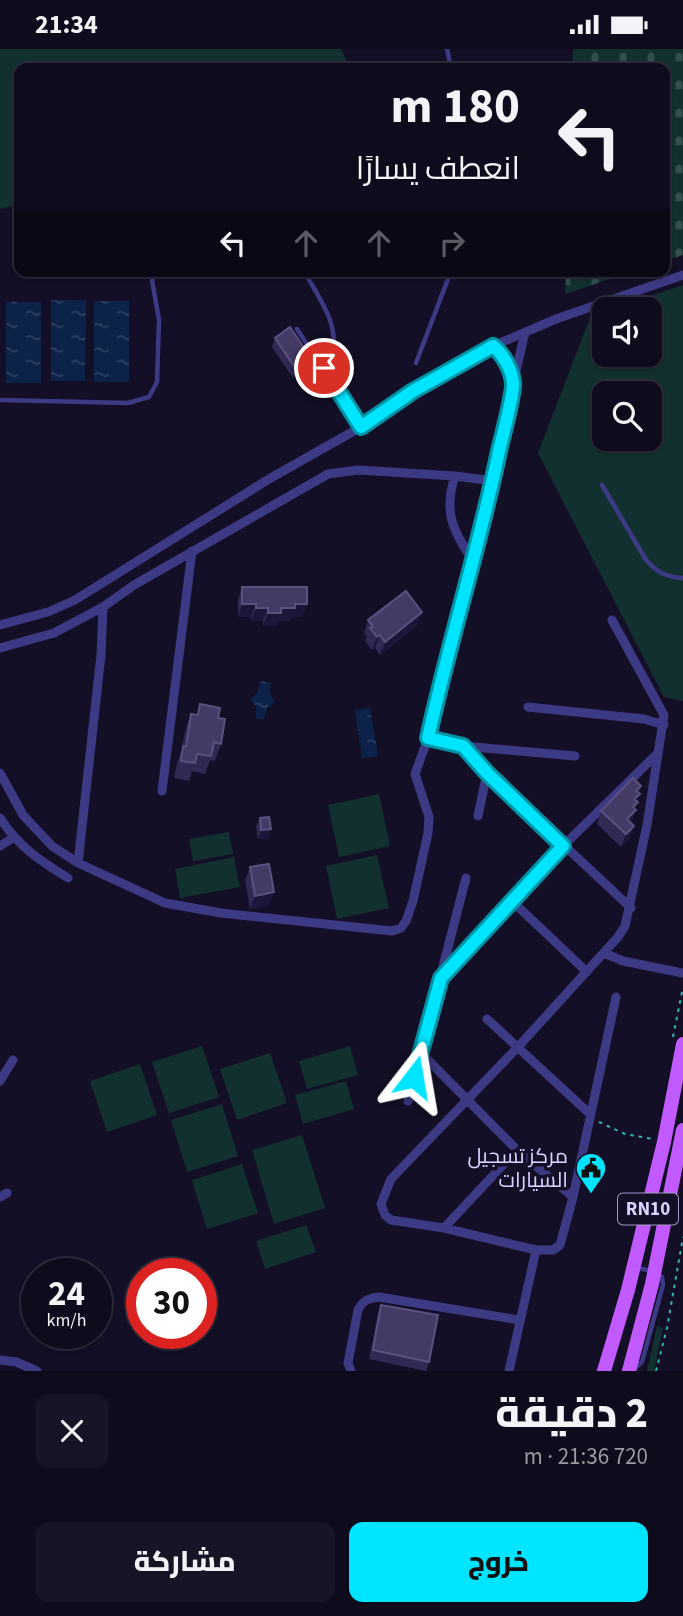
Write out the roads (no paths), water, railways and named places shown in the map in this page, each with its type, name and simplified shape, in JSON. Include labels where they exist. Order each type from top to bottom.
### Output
[{"type":"main road","name":"RN10","points":[[604,1371],[634,1266],[664,1142],[683,1044]]},
{"type":"main road","name":"RN10","points":[[630,1371],[654,1272],[683,1130]]},
{"type":"street","points":[[0,625],[48,612],[75,600],[269,479],[361,427],[413,391],[493,346],[556,319],[683,275]]},
{"type":"street","points":[[0,773],[23,815],[52,846],[78,863],[165,903],[220,912],[392,931],[401,928],[410,911],[428,833],[429,817],[415,773],[428,738],[493,481],[525,332]]},
{"type":"street","points":[[493,346],[503,355],[513,383]]},
{"type":"street","points":[[0,647],[54,633],[103,607],[134,585],[328,474],[358,470],[493,481]]},
{"type":"street","points":[[455,476],[448,507],[457,534],[473,561]]},
{"type":"street","points":[[162,791],[192,551]]},
{"type":"street","points":[[78,863],[101,655],[103,607]]},
{"type":"street","points":[[612,620],[661,707],[664,725],[657,753],[648,825],[625,926],[604,953],[517,1048],[391,1179],[381,1204],[385,1215],[391,1220],[444,1228],[536,1250],[553,1250],[560,1245],[573,1197],[616,997]]},
{"type":"street","points":[[528,707],[644,719],[664,725]]},
{"type":"street","points":[[428,738],[463,746],[575,756]]},
{"type":"street","points":[[463,746],[487,773],[631,908]]},
{"type":"street","points":[[441,978],[563,846],[657,753]]},
{"type":"street","points":[[478,816],[487,773]]},
{"type":"street","points":[[0,818],[13,838],[68,878]]},
{"type":"street","points":[[0,846],[13,838]]},
{"type":"street","points":[[408,1101],[466,878]]},
{"type":"street","points":[[513,902],[587,972]]},
{"type":"street","points":[[604,953],[622,961],[683,974]]},
{"type":"street","points":[[487,1019],[590,1114]]},
{"type":"street","points":[[420,1052],[517,1150],[573,1197]]},
{"type":"street","points":[[0,1081],[13,1060]]},
{"type":"street","points":[[444,1228],[517,1150]]},
{"type":"street","points":[[509,1371],[536,1250]]},
{"type":"street","points":[[351,1371],[348,1363],[358,1310],[361,1303],[369,1298],[379,1297],[519,1320]]},
{"type":"street","points":[[0,1360],[16,1362],[37,1371]]},
{"type":"lane","points":[[0,400],[128,403],[149,397],[157,382],[159,320],[154,277]]},
{"type":"lane","points":[[308,277],[333,331],[333,351],[324,368]]},
{"type":"lane","points":[[416,363],[449,277]]},
{"type":"lane","points":[[298,329],[361,427]]},
{"type":"lane","points":[[601,485],[646,560],[666,577],[683,578]]},
{"type":"lane","points":[[634,1266],[654,1272]]},
{"type":"water","points":[[51,300],[86,300],[85,381],[51,381]]},
{"type":"water","points":[[94,301],[129,301],[129,382],[94,382]]},
{"type":"water","points":[[6,302],[41,302],[41,383],[6,383]]},
{"type":"water","points":[[260,681],[271,683],[269,692],[275,702],[267,708],[264,720],[256,718],[256,706],[250,699],[258,692]]},
{"type":"water","points":[[370,708],[378,756],[362,758],[355,710]]},
{"type":"place","name":"مركز تسجيل السيارات","points":[[591,1195]]}]
